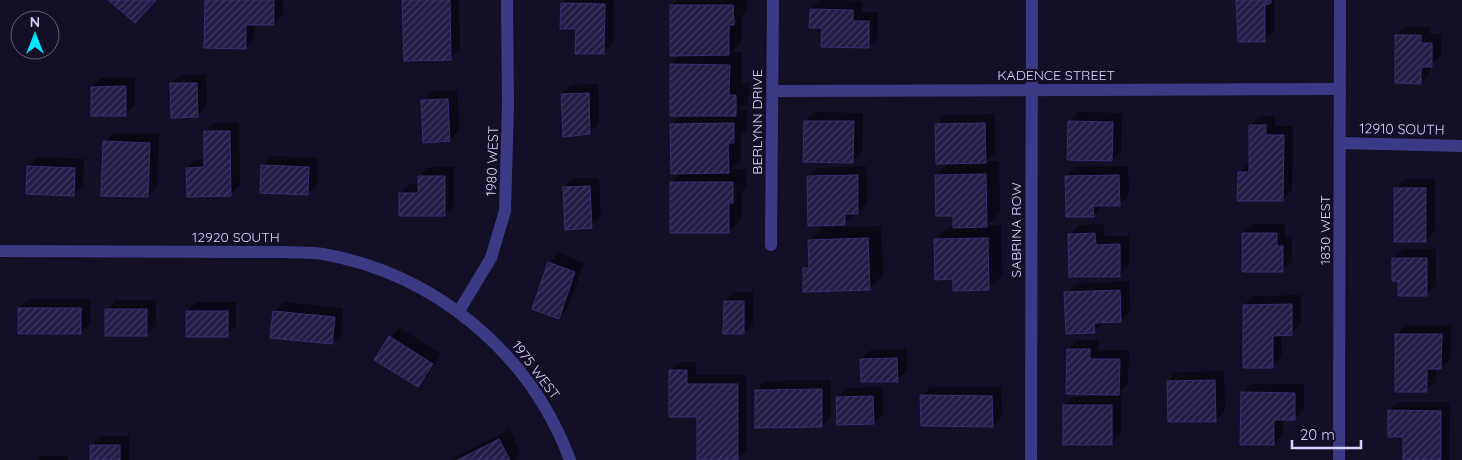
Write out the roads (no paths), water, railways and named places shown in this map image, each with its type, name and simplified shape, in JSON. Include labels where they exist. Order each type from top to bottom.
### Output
[{"type":"street","name":"1980 WEST","points":[[459,311],[491,258],[505,211],[508,104],[507,0]]},
{"type":"street","name":"BERLYNN DRIVE","points":[[771,245],[773,0]]},
{"type":"street","name":"SABRINA ROW","points":[[1031,460],[1032,0]]},
{"type":"street","name":"1830 WEST","points":[[1339,460],[1340,0]]},
{"type":"street","name":"KADENCE STREET","points":[[772,91],[1340,89]]},
{"type":"street","name":"12910 SOUTH","points":[[1340,143],[1462,146]]},
{"type":"street","name":"12920 SOUTH","points":[[0,251],[285,252],[322,254],[359,263],[394,276],[459,311]]},
{"type":"street","name":"1975 WEST","points":[[459,311],[493,339],[521,372],[545,406],[562,438],[570,460]]}]
